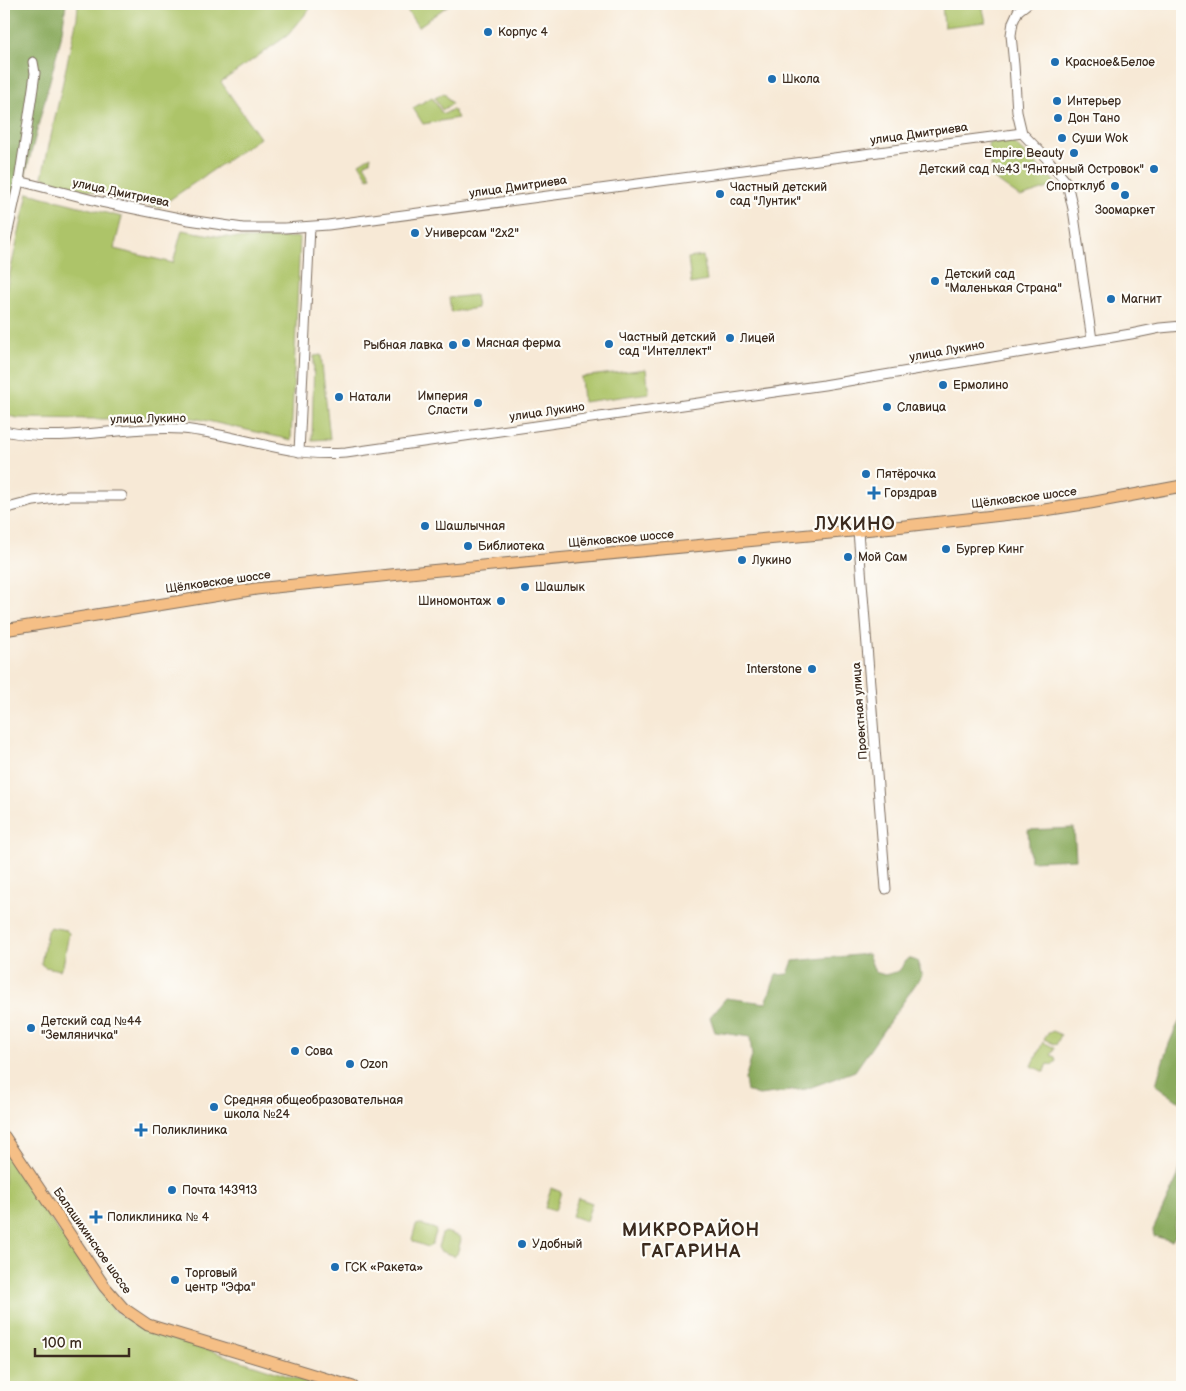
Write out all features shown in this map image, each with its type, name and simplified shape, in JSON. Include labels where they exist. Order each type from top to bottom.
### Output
[{"type":"main road","name":"Щёлковское шоссе","points":[[4,630],[214,595],[284,586],[858,531],[1038,511],[1182,486]]},
{"type":"main road","name":"Балашихинское шоссе","points":[[4,1136],[104,1286],[123,1308],[148,1325],[353,1387]]},
{"type":"street","points":[[1027,4],[1018,12],[1013,22],[1011,35],[1017,112],[1022,133],[1050,162],[1067,184],[1073,209],[1092,340]]},
{"type":"street","points":[[4,249],[19,181],[35,73],[34,62]]},
{"type":"street","name":"улица Дмитриева","points":[[19,181],[101,202],[207,223],[242,228],[310,227],[1022,133]]},
{"type":"street","points":[[299,452],[310,227]]},
{"type":"street","name":"улица Лукино","points":[[4,431],[48,436],[181,429],[211,432],[299,452],[334,454],[824,384],[1160,328],[1182,326]]},
{"type":"street","points":[[4,509],[34,500],[69,496],[122,496]]},
{"type":"street","name":"Проектная улица","points":[[858,531],[886,890]]},
{"type":"green space","points":[[4,4],[66,4],[61,38],[4,257]]},
{"type":"green space","points":[[78,4],[314,4],[288,35],[221,82],[260,138],[159,207],[68,186],[42,177],[77,18]]},
{"type":"green space","points":[[403,4],[450,4],[418,27]]},
{"type":"green space","points":[[942,4],[988,4],[982,5],[986,22],[944,27]]},
{"type":"green space","points":[[444,93],[452,104],[442,110],[435,98]]},
{"type":"green space","points":[[432,97],[441,112],[444,114],[453,109],[458,118],[423,124],[413,108]]},
{"type":"green space","points":[[1007,140],[1015,144],[1058,185],[1020,197],[993,178],[988,143]]},
{"type":"green space","points":[[371,156],[370,161],[364,164],[371,176],[368,178],[359,163]]},
{"type":"green space","points":[[28,193],[122,217],[114,249],[173,263],[182,230],[247,239],[300,237],[291,440],[174,415],[105,419],[18,418],[4,415],[4,299]]},
{"type":"green space","points":[[703,256],[707,281],[691,284],[688,258]]},
{"type":"green space","points":[[475,295],[477,308],[451,312],[449,298]]},
{"type":"green space","points":[[321,355],[330,439],[312,440],[314,356]]},
{"type":"green space","points":[[646,369],[649,393],[583,402],[581,377]]},
{"type":"green space","points":[[1074,828],[1076,859],[1030,861],[1028,830]]},
{"type":"green space","points":[[50,927],[66,930],[69,933],[63,966],[60,970],[45,967],[41,964],[47,931]]},
{"type":"green space","points":[[868,954],[875,972],[885,975],[899,971],[908,958],[917,961],[922,975],[855,1071],[806,1089],[759,1095],[747,1091],[745,1079],[752,1056],[750,1037],[715,1032],[710,1017],[726,998],[766,1003],[776,975],[788,974],[793,961]]},
{"type":"green space","points":[[1182,1017],[1182,1104],[1156,1085],[1167,1050]]},
{"type":"green space","points":[[1053,1031],[1061,1035],[1056,1045],[1044,1039],[1047,1034]]},
{"type":"green space","points":[[1043,1042],[1055,1048],[1051,1055],[1055,1057],[1056,1061],[1052,1065],[1048,1064],[1044,1072],[1032,1066]]},
{"type":"green space","points":[[4,1152],[113,1309],[137,1327],[322,1387],[4,1387]]},
{"type":"green space","points":[[1182,1159],[1182,1229],[1179,1213],[1174,1226],[1176,1235],[1172,1241],[1154,1236],[1153,1230],[1178,1176]]},
{"type":"green space","points":[[551,1188],[561,1192],[555,1211],[545,1208]]},
{"type":"green space","points":[[578,1198],[592,1203],[586,1221],[572,1216]]},
{"type":"green space","points":[[420,1224],[435,1229],[436,1232],[432,1245],[428,1247],[414,1242],[412,1239],[416,1225]]},
{"type":"green space","points":[[446,1232],[460,1237],[461,1240],[457,1254],[454,1256],[440,1251],[438,1247],[442,1234]]},
{"type":"place","name":"Корпус 4","points":[[488,32]]},
{"type":"place","name":"Красное&Белое","points":[[1055,62]]},
{"type":"place","name":"Школа","points":[[772,79]]},
{"type":"place","name":"Интерьер","points":[[1057,101]]},
{"type":"place","name":"Дон Тано","points":[[1058,118]]},
{"type":"place","name":"Суши Wok","points":[[1062,138]]},
{"type":"place","name":"Empire Beauty","points":[[1074,153]]},
{"type":"place","name":"Детский сад №43 \"Янтарный Островок\"","points":[[1154,169]]},
{"type":"place","name":"Спортклуб","points":[[1115,186]]},
{"type":"place","name":"Частный детский сад \"Лунтик\"","points":[[720,194]]},
{"type":"place","name":"Зоомаркет","points":[[1125,195]]},
{"type":"place","name":"Универсам \"2x2\"","points":[[415,233]]},
{"type":"place","name":"Детский сад \"Маленькая Страна\"","points":[[935,281]]},
{"type":"place","name":"Магнит","points":[[1111,299]]},
{"type":"place","name":"Лицей","points":[[730,338]]},
{"type":"place","name":"Мясная ферма","points":[[466,343]]},
{"type":"place","name":"Частный детский сад \"Интеллект\"","points":[[609,344]]},
{"type":"place","name":"Рыбная лавка","points":[[453,345]]},
{"type":"place","name":"Ермолино","points":[[943,385]]},
{"type":"place","name":"Натали","points":[[339,397]]},
{"type":"place","name":"Империя Сласти","points":[[478,403]]},
{"type":"place","name":"Славица","points":[[887,407]]},
{"type":"place","name":"Пятёрочка","points":[[866,474]]},
{"type":"place","name":"Горздрав","points":[[874,493]]},
{"type":"place","name":"Шашлычная","points":[[425,526]]},
{"type":"place","name":"Библиотека","points":[[468,546]]},
{"type":"place","name":"Бургер Кинг","points":[[946,549]]},
{"type":"place","name":"Мой Сам","points":[[848,557]]},
{"type":"place","name":"Лукино","points":[[742,560]]},
{"type":"place","name":"Шашлык","points":[[525,587]]},
{"type":"place","name":"Шиномонтаж","points":[[501,601]]},
{"type":"place","name":"Interstone","points":[[812,669]]},
{"type":"place","name":"Детский сад №44 \"Земляничка\"","points":[[31,1028]]},
{"type":"place","name":"Сова","points":[[295,1051]]},
{"type":"place","name":"Ozon","points":[[350,1064]]},
{"type":"place","name":"Средняя общеобразовательная школа №24","points":[[214,1107]]},
{"type":"place","name":"Поликлиника","points":[[141,1130]]},
{"type":"place","name":"Почта 143913","points":[[172,1190]]},
{"type":"place","name":"Поликлиника № 4","points":[[96,1217]]},
{"type":"place","name":"Удобный","points":[[522,1244]]},
{"type":"place","name":"ГСК «Ракета»","points":[[335,1267]]},
{"type":"place","name":"Торговый центр \"Эфа\"","points":[[175,1280]]},
{"type":"district","name":"ЛУКИНО","points":[[855,524]]},
{"type":"district","name":"МИКРОРАЙОН ГАГАРИНА","points":[[691,1240]]}]
